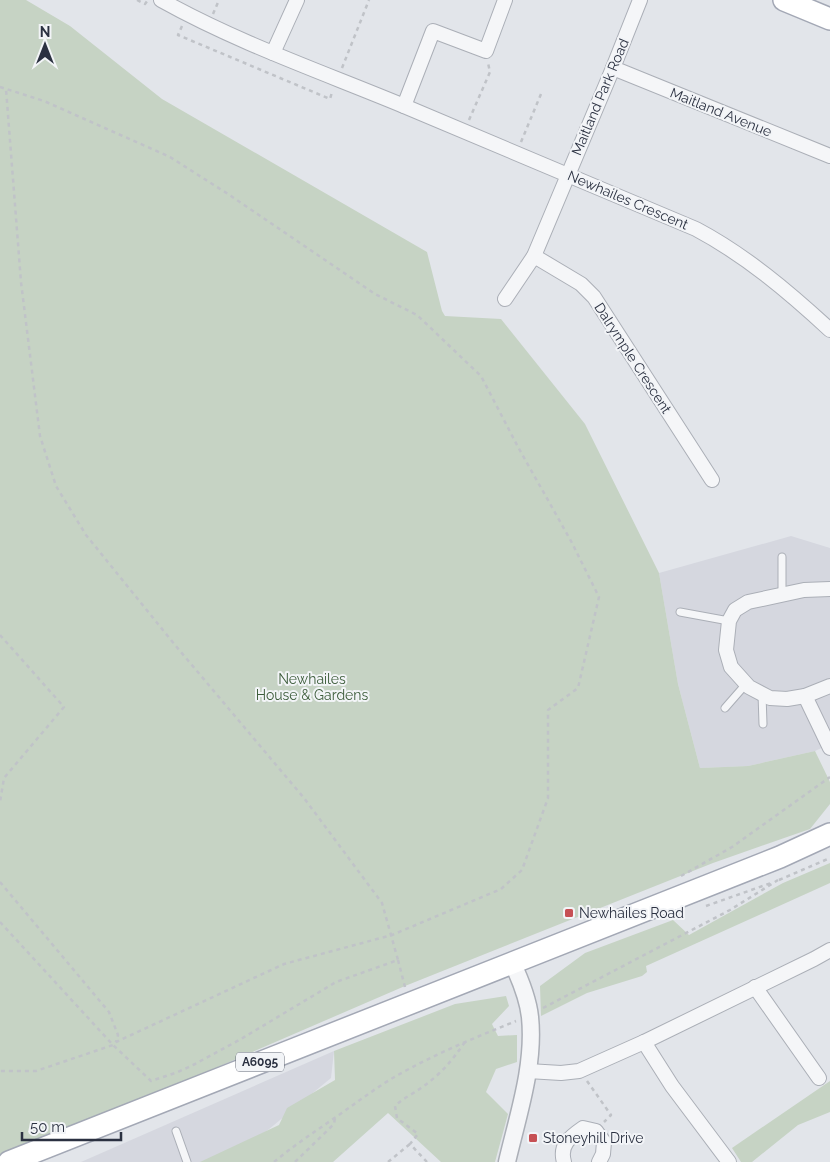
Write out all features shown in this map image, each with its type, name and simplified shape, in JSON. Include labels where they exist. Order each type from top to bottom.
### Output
[{"type":"main road","points":[[784,0],[830,19]]},
{"type":"main road","name":"A6095","points":[[9,1162],[780,857],[830,834]]},
{"type":"street","name":"Newhailes Crescent","points":[[162,0],[187,14],[273,53],[568,174],[696,229],[722,243],[750,262],[829,326]]},
{"type":"street","points":[[273,53],[297,0]]},
{"type":"street","points":[[404,106],[433,31],[486,51],[505,0]]},
{"type":"street","name":"Maitland Park Road","points":[[505,299],[534,256],[640,0]]},
{"type":"street","name":"Maitland Avenue","points":[[613,68],[830,156]]},
{"type":"street","name":"Dalrymple Crescent","points":[[534,256],[582,284],[594,297],[712,480]]},
{"type":"street","points":[[830,589],[804,590],[748,602],[735,610],[728,621],[726,650],[731,667],[749,688],[770,698],[787,699],[804,696],[830,686]]},
{"type":"street","points":[[804,696],[830,748]]},
{"type":"street","points":[[528,1071],[561,1073],[579,1071],[644,1042],[830,950]]},
{"type":"street","points":[[507,1162],[528,1071],[531,1039],[530,1015],[522,984],[512,962]]},
{"type":"street","points":[[755,987],[819,1078]]},
{"type":"street","points":[[644,1042],[672,1086],[729,1162]]},
{"type":"street","points":[[564,1162],[562,1154],[567,1139],[583,1128],[596,1131],[604,1142],[599,1162]]},
{"type":"lane","points":[[782,557],[782,594]]},
{"type":"lane","points":[[680,612],[728,621]]},
{"type":"lane","points":[[725,708],[746,684]]},
{"type":"lane","points":[[762,694],[763,724]]},
{"type":"lane","points":[[176,1131],[187,1162]]},
{"type":"path","points":[[137,0],[145,4],[148,0]]},
{"type":"path","points":[[338,79],[369,0]]},
{"type":"path","points":[[178,35],[330,99]]},
{"type":"path","points":[[464,131],[490,72],[486,51]]},
{"type":"path","points":[[0,87],[44,100],[170,157],[375,294],[418,315],[481,376],[518,447],[571,541],[599,597],[578,688],[548,710],[548,798],[522,870],[501,889],[392,935],[284,964],[113,1045],[36,1071],[0,1071]]},
{"type":"path","points":[[6,89],[22,292],[40,436],[56,486],[86,534],[175,645],[309,805],[382,902],[410,1002]]},
{"type":"path","points":[[516,153],[540,94]]},
{"type":"path","points":[[0,634],[64,707],[4,778],[0,802]]},
{"type":"path","points":[[681,876],[732,847],[830,777]]},
{"type":"path","points":[[274,1162],[298,1142],[335,1118],[361,1097],[391,1079],[465,1042],[530,1015],[722,914],[778,880],[830,858]]},
{"type":"path","points":[[0,882],[109,1012],[118,1035],[116,1042]]},
{"type":"path","points":[[0,922],[113,1045],[151,1081],[195,1064],[241,1039],[336,982],[398,960]]},
{"type":"path","points":[[388,1162],[410,1144],[418,1134],[397,1118],[395,1106],[404,1098],[421,1089],[450,1065],[465,1042]]},
{"type":"path","points":[[579,1071],[612,1115],[596,1131]]},
{"type":"path","points":[[295,1162],[334,1124],[335,1118]]},
{"type":"path","points":[[410,1144],[427,1162]]},
{"type":"shaded area","points":[[791,536],[830,548],[830,744],[815,751],[748,766],[700,768],[678,684],[659,573]]},
{"type":"shaded area","points":[[334,1051],[331,1078],[229,1162],[81,1162]]},
{"type":"green space","name":"Newhailes House & Gardens","points":[[0,0],[26,0],[70,26],[162,99],[427,252],[442,311],[445,316],[501,319],[585,424],[659,573],[678,684],[700,768],[748,766],[815,751],[830,782],[830,804],[810,829],[713,863],[405,986],[0,1161]]},
{"type":"green space","points":[[830,863],[830,883],[646,966],[647,972],[642,976],[587,993],[541,1016],[540,986],[585,953],[673,920],[689,935],[783,883]]},
{"type":"green space","points":[[506,996],[509,1006],[492,1024],[498,1036],[517,1035],[517,1062],[496,1069],[486,1092],[508,1114],[495,1162],[441,1162],[388,1113],[333,1162],[200,1162],[279,1125],[287,1108],[335,1080],[334,1051],[455,1004]]},
{"type":"green space","points":[[830,1081],[830,1112],[798,1125],[752,1162],[741,1162],[732,1148]]},
{"type":"place","name":"Newhailes Road","points":[[569,913]]},
{"type":"place","name":"Stoneyhill Drive","points":[[533,1138]]}]
